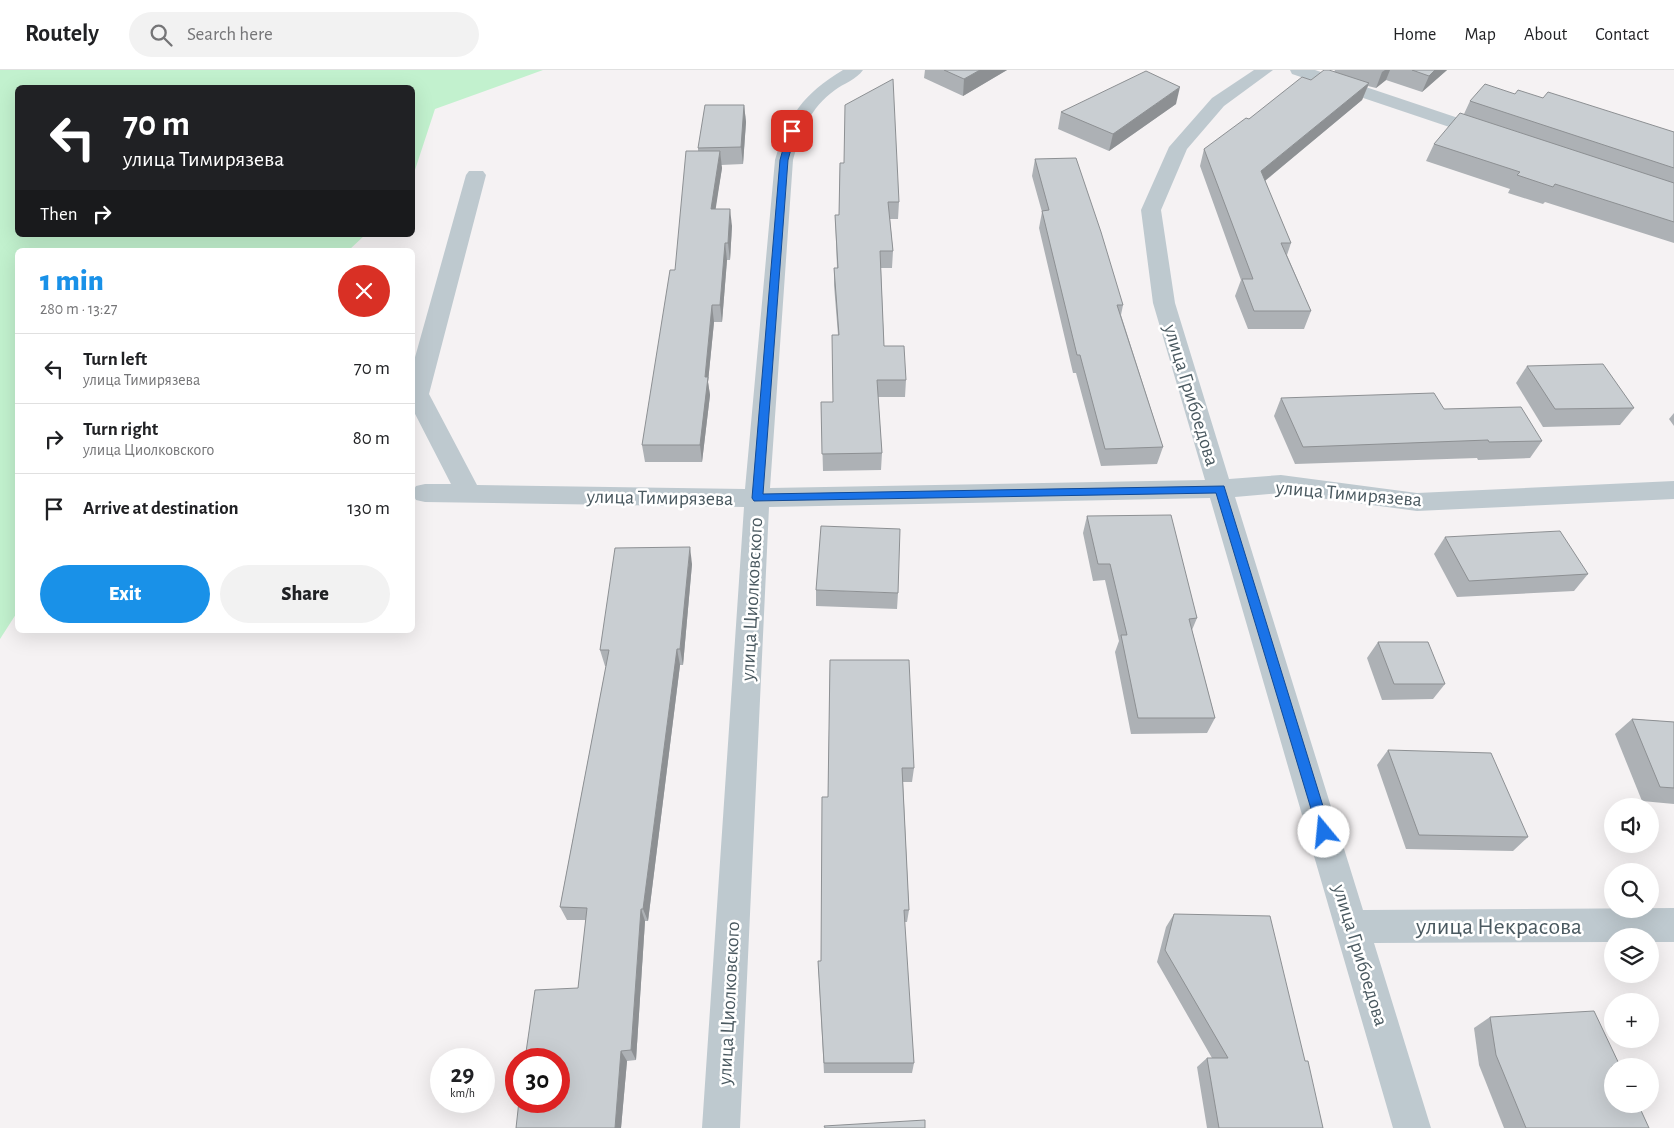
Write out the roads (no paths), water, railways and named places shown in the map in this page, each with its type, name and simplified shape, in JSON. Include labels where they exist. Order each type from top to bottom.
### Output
[{"type":"street","name":"улица Циолковского","points":[[721,1128],[757,498],[784,160],[792,131],[808,103],[827,86],[855,70]]},
{"type":"street","name":"улица Грибоедова","points":[[1265,70],[1218,102],[1178,147],[1151,210],[1164,303],[1412,1128]]},
{"type":"street","points":[[1298,70],[1505,140]]},
{"type":"street","points":[[469,494],[417,394],[476,175]]},
{"type":"street","name":"улица Тимирязева","points":[[425,493],[757,498],[1220,489],[1281,484],[1417,502],[1674,490]]},
{"type":"street","name":"улица Некрасова","points":[[1353,927],[1674,925]]}]
